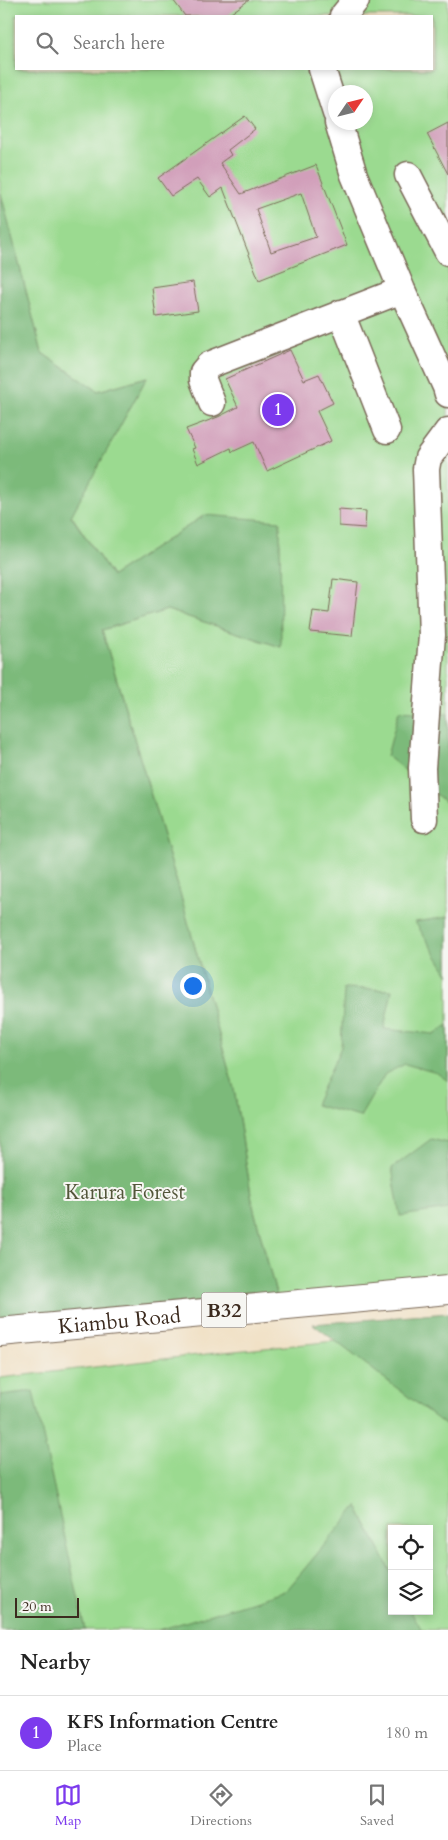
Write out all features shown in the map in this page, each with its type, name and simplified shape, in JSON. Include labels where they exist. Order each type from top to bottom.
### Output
[{"type":"highway","name":"Kiambu Road","points":[[0,1332],[448,1290]]},
{"type":"lane","points":[[344,15],[356,0]]},
{"type":"lane","points":[[322,70],[328,88]]},
{"type":"lane","points":[[340,130],[354,175],[448,394]]},
{"type":"lane","points":[[408,175],[448,252]]},
{"type":"lane","points":[[212,403],[203,380],[202,372],[209,366],[402,290]]},
{"type":"lane","points":[[341,313],[387,430]]},
{"type":"lane","points":[[424,819],[422,768],[432,635],[426,469],[428,458],[448,431]]},
{"type":"green space","points":[[0,0],[448,0],[448,1279],[278,1302],[253,1206],[234,1089],[180,893],[102,630],[167,610],[281,647],[205,515],[112,576],[71,515],[147,377],[98,391],[42,353],[0,190]]},
{"type":"green space","name":"Karura Forest","points":[[0,190],[42,353],[98,391],[147,377],[71,516],[112,576],[205,515],[280,521],[281,647],[167,610],[102,630],[180,893],[234,1089],[253,1206],[278,1302],[0,1338]]},
{"type":"green space","points":[[399,711],[448,714],[448,804],[387,756]]},
{"type":"green space","points":[[448,917],[448,974],[415,922]]},
{"type":"green space","points":[[344,988],[392,990],[384,1029],[434,1034],[448,1025],[448,1081],[437,1073],[405,1064],[385,1074],[360,1117],[315,1105],[341,1047]]},
{"type":"green space","points":[[431,1139],[448,1143],[448,1209],[400,1216],[392,1168]]},
{"type":"green space","points":[[448,1313],[448,1427],[313,1324]]},
{"type":"green space","points":[[448,1330],[448,1630],[0,1630],[0,1378],[224,1352]]},
{"type":"green space","points":[[33,1391],[85,1630],[0,1630],[0,1395]]},
{"type":"green space","points":[[357,1506],[388,1566],[388,1615],[413,1615],[422,1630],[159,1630],[286,1591]]},
{"type":"building","points":[[173,0],[249,0],[228,15],[184,15]]},
{"type":"building","points":[[245,116],[255,129],[228,150],[231,155],[220,163],[241,194],[316,165],[347,245],[259,280],[223,188],[210,197],[197,179],[171,196],[158,178]],"holes":[[[301,193],[316,237],[271,252],[256,209]]]},
{"type":"building","points":[[448,123],[448,174],[427,134]]},
{"type":"building","points":[[193,282],[198,311],[156,317],[152,288]]},
{"type":"building","points":[[290,350],[304,380],[319,374],[333,403],[317,411],[331,441],[267,471],[254,442],[232,452],[231,448],[198,464],[192,449],[195,448],[186,429],[238,407],[225,379]]},
{"type":"building","points":[[339,509],[366,511],[365,528],[339,526]]},
{"type":"building","points":[[333,579],[358,582],[352,636],[310,632],[313,611],[329,613]]},
{"type":"place","name":"KFS Information Centre","points":[[278,410]]}]
